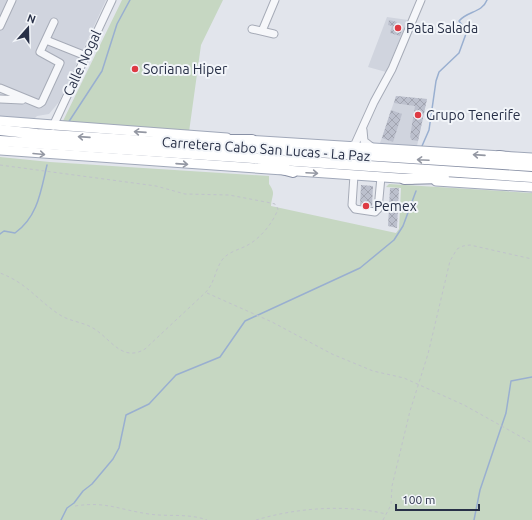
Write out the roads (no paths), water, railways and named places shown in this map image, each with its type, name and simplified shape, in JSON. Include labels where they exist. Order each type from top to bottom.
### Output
[{"type":"highway","name":"Carretera Cabo San Lucas - La Paz","points":[[0,130],[144,141],[532,166]]},
{"type":"highway","points":[[144,141],[179,139],[252,140]]},
{"type":"highway","name":"Carretera Cabo San Lucas - La Paz","points":[[0,141],[532,177]]},
{"type":"highway","points":[[220,156],[238,162],[259,163],[294,172]]},
{"type":"highway","points":[[499,156],[532,162]]},
{"type":"highway","points":[[404,179],[506,176]]},
{"type":"main road","points":[[0,121],[252,140],[532,158]]},
{"type":"main road","points":[[0,150],[294,172],[532,187]]},
{"type":"street","points":[[0,26],[12,0]]},
{"type":"street","name":"Calle Nogal","points":[[53,126],[112,0]]},
{"type":"street","points":[[262,31],[275,0]]},
{"type":"street","points":[[351,146],[355,145],[392,69],[422,0]]},
{"type":"street","points":[[0,88],[28,101],[39,104],[42,102],[60,63],[58,60],[40,52],[54,22]]},
{"type":"street","points":[[252,29],[274,34]]},
{"type":"street","points":[[46,40],[86,56]]},
{"type":"street","points":[[0,99],[28,101]]},
{"type":"street","points":[[364,126],[363,139],[374,148]]},
{"type":"street","points":[[354,175],[352,205],[355,209],[375,212],[378,209],[381,177]]},
{"type":"waterway","points":[[68,123],[102,71],[117,24],[130,0]]},
{"type":"waterway","points":[[422,146],[429,130],[436,81],[439,72],[459,53],[467,31],[459,21],[466,15],[478,10],[487,0]]},
{"type":"waterway","points":[[0,234],[4,231],[15,233],[23,227],[29,219],[34,211],[47,165]]},
{"type":"waterway","points":[[61,520],[67,508],[74,503],[83,491],[92,484],[113,459],[119,448],[126,415],[149,404],[176,375],[220,357],[245,321],[360,268],[394,240],[403,226],[416,191]]},
{"type":"waterway","points":[[474,520],[480,490],[506,413],[511,381],[532,377]]},
{"type":"place","name":"Pata Salada","points":[[398,28]]},
{"type":"place","name":"Soriana Hiper","points":[[135,69]]},
{"type":"place","name":"Grupo Tenerife","points":[[418,115]]},
{"type":"place","name":"Pemex","points":[[366,206]]}]
